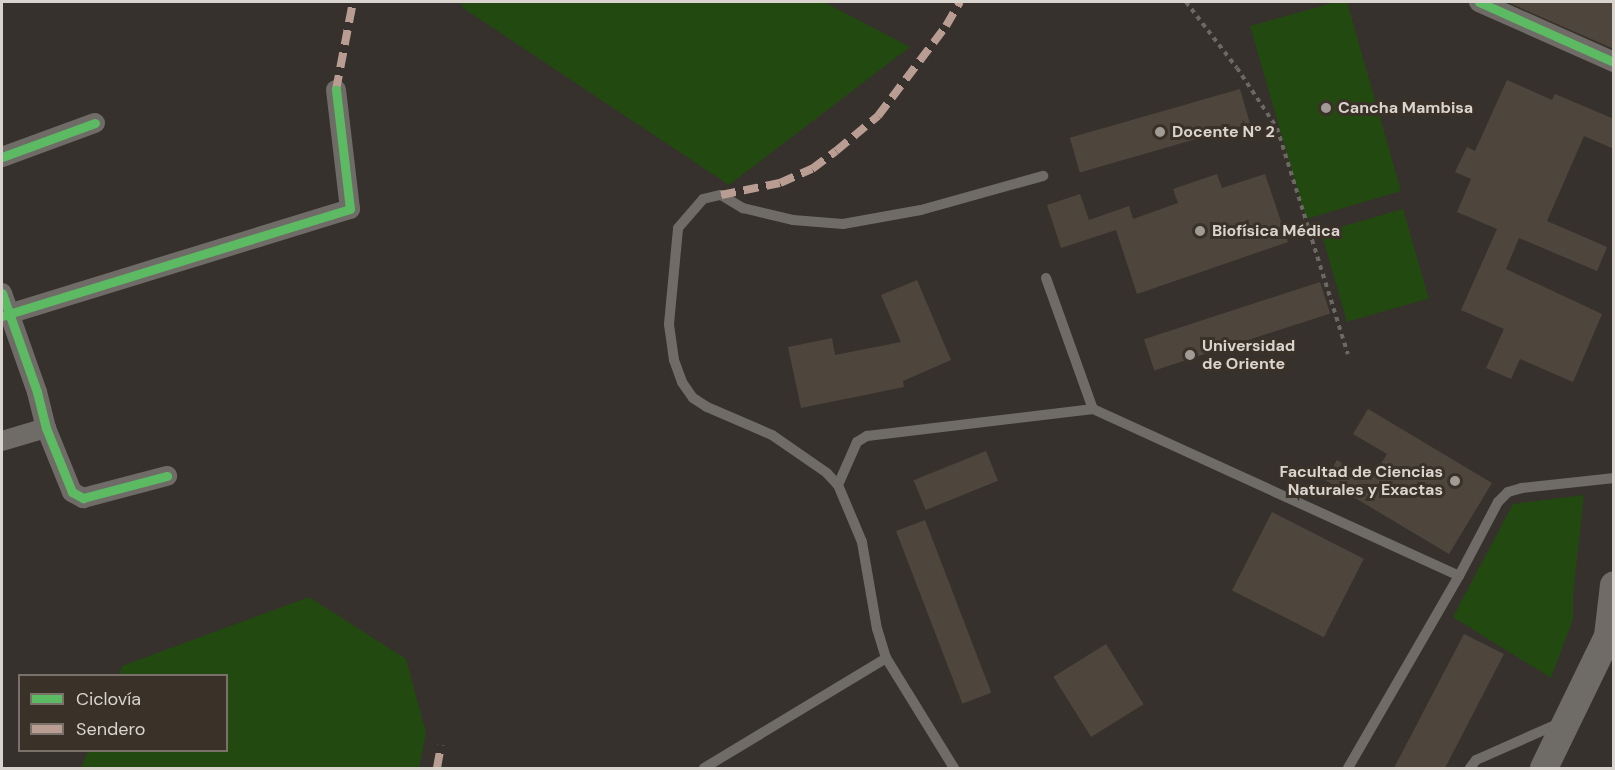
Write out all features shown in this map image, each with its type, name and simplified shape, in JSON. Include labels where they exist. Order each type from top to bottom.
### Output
[{"type":"main road","points":[[1544,768],[1608,636],[1614,585]]},
{"type":"street","points":[[1479,2],[1614,62]]},
{"type":"street","points":[[5,315],[350,209],[336,90]]},
{"type":"street","points":[[2,157],[95,123]]},
{"type":"street","points":[[2,293],[5,315],[37,392],[46,428],[72,492],[83,498],[167,476]]},
{"type":"street","points":[[2,441],[46,428]]},
{"type":"lane","points":[[954,768],[886,658],[877,629],[862,543],[838,485],[827,473],[772,435],[693,398],[674,360],[669,324],[678,228],[703,199],[722,195],[743,208],[793,220],[843,224],[921,210],[1044,176]]},
{"type":"lane","points":[[1046,278],[1093,409]]},
{"type":"lane","points":[[838,485],[857,442],[867,436],[1093,409],[1459,576]]},
{"type":"lane","points":[[1348,768],[1459,576],[1498,502],[1508,492],[1614,478]]},
{"type":"lane","points":[[704,768],[886,658]]},
{"type":"lane","points":[[1470,768],[1476,760],[1568,719]]},
{"type":"path","points":[[1186,2],[1238,68],[1276,128],[1347,354]]},
{"type":"green space","points":[[461,2],[824,2],[910,47],[729,185],[463,8]]},
{"type":"green space","name":"Cancha Mambisa","points":[[1336,2],[1347,2],[1401,191],[1306,219],[1250,26]]},
{"type":"green space","points":[[1403,209],[1429,298],[1347,322],[1321,232]]},
{"type":"green space","points":[[1584,495],[1573,595],[1573,619],[1551,678],[1453,617],[1513,504]]},
{"type":"green space","points":[[309,597],[406,659],[426,733],[419,768],[81,768],[88,752],[228,752],[228,674],[119,674],[122,666]]},
{"type":"building","points":[[1507,2],[1614,2],[1614,49]]},
{"type":"building","points":[[1507,80],[1552,100],[1555,94],[1614,119],[1614,149],[1584,136],[1547,221],[1607,247],[1597,271],[1519,238],[1506,269],[1602,314],[1573,382],[1520,359],[1511,379],[1486,368],[1504,329],[1461,310],[1497,229],[1457,212],[1471,179],[1455,172],[1467,147],[1475,151]]},
{"type":"building","name":"Docente Nº 2","points":[[1240,89],[1250,124],[1080,172],[1070,138]]},
{"type":"building","name":"Biofísica Médica","points":[[1217,174],[1222,188],[1265,174],[1288,242],[1137,294],[1116,230],[1061,248],[1047,205],[1080,194],[1089,220],[1129,206],[1133,219],[1178,203],[1173,189]]},
{"type":"building","points":[[917,280],[951,360],[903,381],[904,387],[801,408],[788,347],[832,338],[835,355],[901,342],[881,295]]},
{"type":"building","points":[[1320,282],[1330,313],[1154,371],[1144,339]]},
{"type":"building","name":"Facultad de Ciencias Naturales y Exactas","points":[[1368,409],[1492,483],[1449,554],[1325,480],[1337,460],[1371,480],[1387,454],[1353,434]]},
{"type":"building","points":[[986,451],[998,481],[926,510],[914,480]]},
{"type":"building","points":[[1272,512],[1364,559],[1324,637],[1232,590]]},
{"type":"building","points":[[925,520],[991,693],[962,704],[896,531]]},
{"type":"building","points":[[1464,634],[1504,654],[1445,768],[1394,768]]},
{"type":"building","points":[[1106,644],[1144,704],[1091,737],[1053,677]]},
{"type":"marked path","points":[[336,90],[353,2]]},
{"type":"marked path","points":[[721,195],[780,183],[812,169],[836,151],[878,116],[946,26],[960,2]]},
{"type":"marked path","points":[[437,768],[441,745]]},
{"type":"cycle path","points":[[1479,2],[1614,62]]},
{"type":"cycle path","points":[[2,316],[350,209],[336,90]]},
{"type":"cycle path","points":[[2,157],[95,123]]},
{"type":"cycle path","points":[[2,293],[37,392],[46,428],[72,492],[83,498],[167,476]]},
{"type":"place","name":"Cancha Mambisa","points":[[1326,108]]},
{"type":"place","name":"Docente Nº 2","points":[[1160,132]]},
{"type":"place","name":"Biofísica Médica","points":[[1200,231]]},
{"type":"place","name":"Universidad de Oriente","points":[[1190,355]]},
{"type":"place","name":"Facultad de Ciencias Naturales y Exactas","points":[[1455,481]]}]
